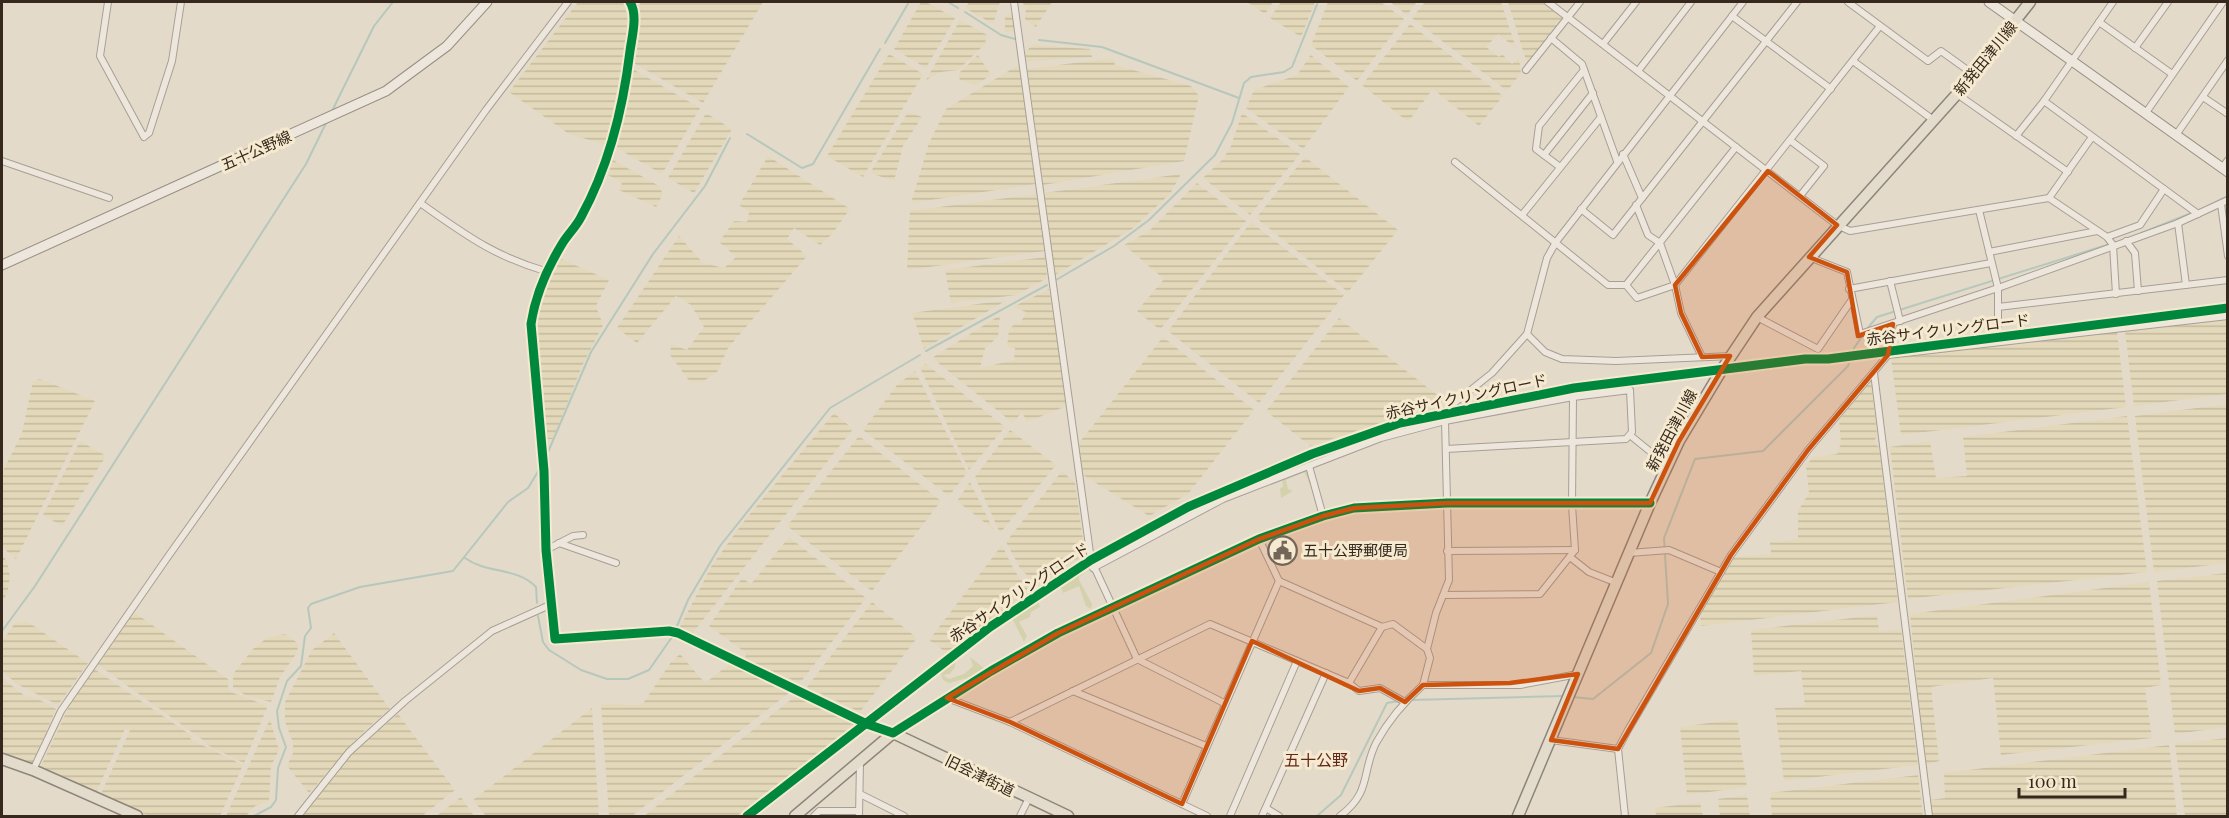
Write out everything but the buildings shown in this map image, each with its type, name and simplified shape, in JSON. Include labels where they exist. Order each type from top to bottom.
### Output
[{"type":"main road","name":"新発田津川線","points":[[1518,816],[1650,503],[1692,417],[1757,316],[1932,119],[1957,94],[2030,2]]},
{"type":"main road","points":[[795,816],[893,733]]},
{"type":"main road","name":"旧会津街道","points":[[893,733],[1068,816]]},
{"type":"main road","points":[[2,759],[33,770],[137,816]]},
{"type":"street","points":[[108,2],[100,56],[144,137],[149,134],[172,61],[181,2]]},
{"type":"street","name":"五十公野線","points":[[2,265],[386,91],[447,46],[487,2]]},
{"type":"street","points":[[33,770],[61,711],[540,35],[568,2]]},
{"type":"street","points":[[630,2],[634,7],[634,23],[628,64],[604,169],[580,219],[564,241],[548,272],[533,308],[531,324],[544,471],[546,550],[555,639],[669,631],[678,633],[859,720],[893,733],[1058,633],[1259,539],[1323,516],[1354,508],[1446,504],[1650,503]]},
{"type":"street","points":[[1014,2],[1077,468],[1093,568],[1137,659],[1224,703]]},
{"type":"street","points":[[1548,2],[1702,122],[1838,225],[1850,231],[2049,198],[2092,136]]},
{"type":"street","points":[[1526,70],[1580,2]]},
{"type":"street","points":[[1603,44],[1636,2]]},
{"type":"street","points":[[1638,71],[1691,2]]},
{"type":"street","points":[[1340,816],[1362,794],[1376,744],[1405,702],[1423,684],[1430,658],[1427,649],[1436,613],[1449,580],[1445,421],[1452,405],[1492,372],[1527,333],[1547,258],[1557,242],[1617,161],[1743,2]]},
{"type":"street","points":[[1581,209],[1613,235],[1797,2]]},
{"type":"street","points":[[1848,2],[1929,61],[1941,51],[1973,74]]},
{"type":"street","points":[[1989,2],[2145,114],[2226,167]]},
{"type":"street","points":[[2016,136],[2044,101],[2113,2]]},
{"type":"street","points":[[2135,48],[2168,2]]},
{"type":"street","points":[[2145,114],[2223,2],[2228,5]]},
{"type":"street","points":[[1732,15],[1831,89]]},
{"type":"street","points":[[2098,22],[2172,74]]},
{"type":"street","points":[[1455,162],[1608,285],[1626,285],[1637,298],[1675,285],[1768,171],[1880,26]]},
{"type":"street","points":[[1551,38],[1582,64],[1617,161]]},
{"type":"street","points":[[2176,135],[2228,60]]},
{"type":"street","points":[[1853,61],[1932,119]]},
{"type":"street","points":[[1560,167],[1536,149],[1539,126],[1584,70]]},
{"type":"street","points":[[1544,155],[1593,93]]},
{"type":"street","points":[[1957,94],[2068,172]]},
{"type":"street","points":[[2203,96],[2228,114]]},
{"type":"street","points":[[2044,101],[2198,214]]},
{"type":"street","points":[[1522,215],[1601,117]]},
{"type":"street","points":[[1791,141],[1824,166],[1800,196]]},
{"type":"street","points":[[1626,285],[1736,147]]},
{"type":"street","points":[[1623,154],[1642,198]]},
{"type":"street","points":[[2,161],[109,198]]},
{"type":"street","points":[[2107,237],[2140,225],[2164,189]]},
{"type":"street","points":[[2049,198],[2107,237],[2113,245],[2116,294]]},
{"type":"street","points":[[1809,256],[1847,272],[1851,301],[1864,334],[2178,223],[2224,202],[2228,256]]},
{"type":"street","points":[[420,203],[483,248],[548,272]]},
{"type":"street","points":[[1636,205],[1648,235],[1660,243],[1675,285],[1681,313],[1702,357]]},
{"type":"street","points":[[1979,210],[1998,288],[1998,326]]},
{"type":"street","points":[[2178,223],[2186,285]]},
{"type":"street","points":[[1989,252],[2097,231]]},
{"type":"street","points":[[2126,241],[2135,253],[2138,291]]},
{"type":"street","points":[[1849,289],[1991,263]]},
{"type":"street","points":[[1998,307],[2228,280]]},
{"type":"street","points":[[1625,816],[1618,749],[1721,572],[1808,450],[1888,355],[1897,322],[1890,281]]},
{"type":"street","points":[[1757,316],[1818,349],[1851,301]]},
{"type":"street","points":[[1888,355],[2228,316]]},
{"type":"street","points":[[1527,333],[1545,352],[1562,359],[1616,361],[1732,356]]},
{"type":"street","points":[[1874,373],[1929,816]]},
{"type":"street","points":[[1093,568],[1222,499],[1381,438],[1445,421],[1573,397],[1630,390],[1631,436],[1668,466]]},
{"type":"street","points":[[1444,595],[1540,594],[1575,550],[1572,505],[1573,397]]},
{"type":"street","points":[[1446,449],[1573,440],[1626,439],[1631,436]]},
{"type":"street","points":[[1309,466],[1323,516]]},
{"type":"street","points":[[546,550],[573,536],[583,535]]},
{"type":"street","points":[[1259,539],[1279,581],[1382,627],[1393,624],[1427,649]]},
{"type":"street","points":[[559,543],[615,563]]},
{"type":"street","points":[[1447,551],[1575,550]]},
{"type":"street","points":[[1629,553],[1669,550],[1721,572]]},
{"type":"street","points":[[1570,557],[1589,572],[1617,583]]},
{"type":"street","points":[[1182,804],[1279,581]]},
{"type":"street","points":[[298,816],[350,752],[405,700],[492,631],[552,604]]},
{"type":"street","points":[[1010,722],[1210,624],[1349,683],[1359,691],[1380,688],[1405,702]]},
{"type":"street","points":[[1349,683],[1382,627]]},
{"type":"street","points":[[1230,816],[1298,661]]},
{"type":"street","points":[[1262,816],[1326,673]]},
{"type":"street","points":[[1423,684],[1520,685],[1578,674]]},
{"type":"street","points":[[1073,692],[1206,746]]},
{"type":"street","points":[[948,698],[1010,722],[1207,816]]},
{"type":"street","points":[[1551,740],[1618,749]]},
{"type":"street","points":[[814,816],[819,811],[859,814],[860,761]]},
{"type":"street","points":[[860,794],[904,816]]},
{"type":"street","points":[[1020,816],[1029,798]]},
{"type":"street","points":[[814,801],[814,816]]},
{"type":"street","points":[[1266,808],[1279,816]]},
{"type":"highlighted area","points":[[1768,171],[1837,225],[1809,257],[1847,272],[1858,336],[1893,324],[1888,355],[1808,450],[1731,555],[1618,749],[1551,740],[1578,674],[1510,683],[1423,685],[1405,702],[1380,688],[1359,691],[1252,641],[1182,804],[1010,722],[947,698],[1058,633],[1259,539],[1323,516],[1354,508],[1447,503],[1650,503],[1679,441],[1730,356],[1702,357],[1681,313],[1675,285]]},
{"type":"shaded area","points":[[578,2],[623,2],[628,17],[623,62],[606,145],[569,134],[509,92]]},
{"type":"shaded area","points":[[640,2],[763,2],[703,103],[632,62],[639,29]]},
{"type":"shaded area","points":[[921,2],[926,2],[955,18],[926,68],[894,49]]},
{"type":"shaded area","points":[[969,2],[1000,2],[993,24],[965,8]]},
{"type":"shaded area","points":[[1022,2],[1052,2],[1036,27],[1025,19],[1026,8]]},
{"type":"shaded area","points":[[1247,2],[1273,2],[1265,14]]},
{"type":"shaded area","points":[[1281,2],[1315,2],[1301,37],[1270,18]]},
{"type":"shaded area","points":[[1328,2],[1381,2],[1404,19],[1357,81],[1311,45]]},
{"type":"shaded area","points":[[1390,2],[1417,2],[1407,15]]},
{"type":"shaded area","points":[[1425,2],[1501,2],[1516,48],[1498,34],[1486,47],[1499,57],[1502,54],[1512,64],[1519,58],[1521,73],[1507,91],[1412,18]]},
{"type":"shaded area","points":[[1508,2],[1545,2],[1564,17],[1527,64]]},
{"type":"shaded area","points":[[1013,12],[1015,32],[1005,32],[1005,17]]},
{"type":"shaded area","points":[[960,20],[987,35],[985,44],[958,70],[941,72],[926,80]]},
{"type":"shaded area","points":[[1410,24],[1503,96],[1479,126],[1433,89],[1408,122],[1362,85]]},
{"type":"shaded area","points":[[1032,45],[1090,49],[1092,57],[1026,62],[1025,53]]},
{"type":"shaded area","points":[[889,54],[923,74],[863,177],[827,156]]},
{"type":"shaded area","points":[[978,55],[991,75],[976,85],[960,80],[958,74]]},
{"type":"shaded area","points":[[1311,55],[1349,87],[1303,149],[1246,108],[1254,90],[1297,75]]},
{"type":"shaded area","points":[[1113,58],[1115,65],[1191,86],[1199,96],[1184,161],[1043,185],[1027,69]]},
{"type":"shaded area","points":[[1020,64],[1036,184],[911,203],[929,143],[946,109]]},
{"type":"shaded area","points":[[631,68],[700,108],[662,174],[615,147]]},
{"type":"shaded area","points":[[908,112],[922,117],[903,146],[894,181],[870,173]]},
{"type":"shaded area","points":[[706,113],[732,129],[694,193],[668,178]]},
{"type":"shaded area","points":[[1242,113],[1300,154],[1250,215],[1203,178],[1223,159],[1231,146]]},
{"type":"shaded area","points":[[768,156],[850,209],[832,234],[820,245],[794,228],[787,239],[807,256],[728,348],[717,372],[702,382],[690,382],[670,355],[671,344],[687,350],[704,327],[691,305],[676,296],[637,343],[617,328],[679,236],[703,263],[724,268],[736,257],[719,242],[734,221],[747,222],[749,212],[739,205]]},
{"type":"shaded area","points":[[1305,157],[1398,230],[1348,292],[1256,218]]},
{"type":"shaded area","points":[[613,160],[659,186],[663,194],[656,207],[619,190],[622,183],[608,175]]},
{"type":"shaded area","points":[[1181,174],[1170,194],[1132,229],[1055,275],[1044,193]]},
{"type":"shaded area","points":[[1197,183],[1246,221],[1160,330],[1137,311],[1164,279],[1124,245],[1149,231]]},
{"type":"shaded area","points":[[1037,194],[1045,251],[907,270],[910,211]]},
{"type":"shaded area","points":[[1251,222],[1344,295],[1259,403],[1168,331]]},
{"type":"shaded area","points":[[1045,257],[1047,278],[1017,295],[951,303],[945,270]]},
{"type":"shaded area","points":[[559,258],[609,280],[596,306],[603,325],[582,366],[553,439],[544,439],[537,313]]},
{"type":"shaded area","points":[[1049,289],[1069,405],[1027,422],[1022,412],[1013,423],[932,358],[1000,315],[998,337],[985,348],[980,368],[1014,360],[1015,348],[1007,347],[1009,330],[1015,323],[1020,324],[1026,312],[1013,307]]},
{"type":"shaded area","points":[[1007,300],[924,349],[912,313]]},
{"type":"shaded area","points":[[1339,318],[1446,402],[1310,446],[1266,411]]},
{"type":"shaded area","points":[[2227,318],[2227,394],[2134,406],[2125,331]]},
{"type":"shaded area","points":[[2117,332],[2126,407],[1901,435],[1891,358]]},
{"type":"shaded area","points":[[1163,337],[1254,410],[1188,494],[1149,516],[1083,475],[1079,443]]},
{"type":"shaded area","points":[[926,364],[1005,427],[969,470],[920,368]]},
{"type":"shaded area","points":[[915,371],[967,473],[949,496],[863,430],[897,385]]},
{"type":"shaded area","points":[[40,379],[95,401],[16,559],[2,547],[2,473],[22,433],[33,381]]},
{"type":"shaded area","points":[[1871,380],[1877,435],[1874,443],[1879,447],[1898,602],[1701,626],[1700,615],[1734,557],[1771,554],[1770,542],[1798,539],[1798,511],[1809,493],[1806,465],[1814,457],[1837,454],[1841,443],[1839,420]]},
{"type":"shaded area","points":[[2227,404],[2227,563],[2154,572],[2135,416]]},
{"type":"shaded area","points":[[834,413],[853,429],[692,634],[680,627],[712,565],[745,520]]},
{"type":"shaded area","points":[[2127,416],[2147,572],[1908,599],[1890,447],[1930,441],[1936,478],[1967,476],[1963,437]]},
{"type":"shaded area","points":[[1010,430],[1056,465],[1000,533],[975,477]]},
{"type":"shaded area","points":[[859,436],[941,501],[872,591],[787,526]]},
{"type":"shaded area","points":[[80,441],[106,456],[62,526],[43,515]]},
{"type":"shaded area","points":[[1311,458],[1212,501],[1225,494]]},
{"type":"shaded area","points":[[1304,470],[1308,472],[1312,488],[1304,472],[1286,480],[1288,489],[1293,491],[1281,498],[1282,478]]},
{"type":"shaded area","points":[[1062,471],[1075,483],[1085,554],[1036,585],[1020,568],[1006,542]]},
{"type":"shaded area","points":[[970,482],[993,529],[957,501]]},
{"type":"shaded area","points":[[1212,501],[1094,561],[1174,517]]},
{"type":"shaded area","points":[[789,537],[866,598],[800,683],[745,660],[746,653],[709,626],[742,578],[751,584]]},
{"type":"shaded area","points":[[1002,545],[1014,570],[1029,591],[947,653],[929,640]]},
{"type":"shaded area","points":[[2,555],[7,561],[10,577],[2,604]]},
{"type":"shaded area","points":[[1090,564],[1090,568],[1079,577],[1079,580],[1092,604],[1091,609],[1086,606],[1079,586],[1063,593],[1060,586],[1070,578],[1042,594]]},
{"type":"shaded area","points":[[2227,573],[2227,727],[2175,734],[2157,581]]},
{"type":"shaded area","points":[[2149,582],[2161,685],[2145,688],[2152,738],[2001,755],[1993,678],[1931,687],[1939,761],[1925,765],[1910,614]]},
{"type":"shaded area","points":[[1036,597],[955,659],[955,667],[950,674],[943,675],[949,679],[964,674],[973,666],[970,657],[984,668],[978,675],[949,683],[943,680],[940,672],[877,717]]},
{"type":"shaded area","points":[[1038,601],[1040,607],[1031,612],[1030,617],[1019,622],[1027,636],[1024,642],[1012,618]]},
{"type":"shaded area","points":[[872,602],[917,638],[860,712],[807,687]]},
{"type":"shaded area","points":[[134,612],[229,680],[228,687],[231,692],[263,704],[267,708],[244,763],[207,745],[97,664]]},
{"type":"shaded area","points":[[1877,615],[1879,631],[1901,629],[1918,765],[1784,781],[1775,708],[1805,706],[1801,671],[1754,676],[1751,630]]},
{"type":"shaded area","points":[[28,622],[88,663],[58,705],[17,684],[2,671],[2,642],[15,623]]},
{"type":"shaded area","points":[[334,633],[390,709],[365,730],[309,793],[287,766],[293,753],[293,743],[285,721],[285,702],[312,650]]},
{"type":"shaded area","points":[[285,634],[299,644],[296,654],[280,677],[271,702],[245,695],[233,687],[233,674],[253,649],[268,637]]},
{"type":"shaded area","points":[[680,654],[705,683],[731,663],[790,692],[632,816],[609,816],[601,704],[638,705],[644,702],[671,662]]},
{"type":"shaded area","points":[[93,668],[192,736],[190,739],[243,765],[220,816],[149,816],[100,796],[130,730],[125,729],[96,793],[40,768],[73,698]]},
{"type":"shaded area","points":[[2,678],[25,696],[38,699],[56,709],[33,763],[2,753]]},
{"type":"shaded area","points":[[798,694],[855,724],[737,816],[644,816]]},
{"type":"shaded area","points":[[592,708],[599,816],[486,816],[473,800]]},
{"type":"shaded area","points":[[398,714],[455,790],[422,816],[303,816],[356,749]]},
{"type":"shaded area","points":[[270,719],[279,750],[271,766],[269,801],[255,806],[246,816],[226,816]]},
{"type":"shaded area","points":[[1737,719],[1747,787],[1687,795],[1680,727]]},
{"type":"shaded area","points":[[867,725],[865,729],[756,816],[751,816]]},
{"type":"shaded area","points":[[2227,738],[2227,816],[2185,816],[2175,744]]},
{"type":"shaded area","points":[[2169,745],[2177,816],[1932,816],[1930,800],[1945,798],[1944,773]]},
{"type":"shaded area","points":[[1918,775],[1923,816],[1772,816],[1770,793]]},
{"type":"shaded area","points":[[1747,795],[1750,816],[1720,816],[1718,799]]},
{"type":"shaded area","points":[[461,797],[474,816],[436,816]]},
{"type":"shaded area","points":[[1700,802],[1703,816],[1656,816],[1655,808]]},
{"type":"waterway","points":[[331,113],[374,26],[393,2]]},
{"type":"waterway","points":[[885,43],[909,2]]},
{"type":"waterway","points":[[948,2],[958,8]]},
{"type":"waterway","points":[[1056,280],[1114,246],[1149,220],[1215,155],[1232,123],[1244,83],[1251,77],[1284,72],[1292,67],[1318,2]]},
{"type":"waterway","points":[[965,12],[1001,35],[1015,39]]},
{"type":"waterway","points":[[1039,40],[1102,47],[1239,98]]},
{"type":"waterway","points":[[747,134],[802,168],[813,164],[880,49]]},
{"type":"waterway","points":[[2,631],[35,586],[306,164],[327,121]]},
{"type":"waterway","points":[[548,452],[591,352],[653,254],[705,186],[730,138]]},
{"type":"waterway","points":[[2210,205],[2228,196]]},
{"type":"waterway","points":[[2141,233],[2194,212]]},
{"type":"waterway","points":[[1866,330],[1877,317],[2110,244]]},
{"type":"waterway","points":[[926,351],[1047,285]]},
{"type":"waterway","points":[[1573,697],[1593,699],[1651,653],[1668,604],[1664,538],[1695,459],[1763,451],[1848,366],[1854,348],[1863,335]]},
{"type":"waterway","points":[[677,626],[688,600],[720,546],[830,408],[920,355]]},
{"type":"waterway","points":[[254,816],[271,807],[276,800],[278,768],[286,747],[279,728],[277,711],[287,681],[301,666],[305,636],[311,628],[308,608],[311,604],[360,587],[453,571],[508,502],[528,488],[539,470]]},
{"type":"waterway","points":[[465,558],[483,566],[520,576],[536,587],[537,603]]},
{"type":"waterway","points":[[538,616],[543,642],[549,650],[581,670],[607,679],[628,679],[649,670],[672,637]]},
{"type":"waterway","points":[[1411,700],[1564,696]]},
{"type":"waterway","points":[[1317,816],[1341,795],[1387,703],[1399,701]]},
{"type":"cycle path","points":[[630,2],[634,13],[633,32],[619,116],[607,157],[591,198],[547,272],[531,324],[544,471],[546,550],[555,639],[669,631],[678,633],[867,724],[893,733],[991,671],[1058,633],[1259,539],[1323,516],[1354,508],[1447,503],[1650,503]]},
{"type":"cycle path","name":"赤谷サイクリングロード","points":[[747,816],[990,627],[1091,560],[1188,507],[1312,454],[1400,423],[1574,388],[1805,359],[1828,359],[2228,308]]},
{"type":"place","name":"五十公野郵便局","points":[[1282,550]]},
{"type":"district","name":"五十公野","points":[[1316,759]]}]
